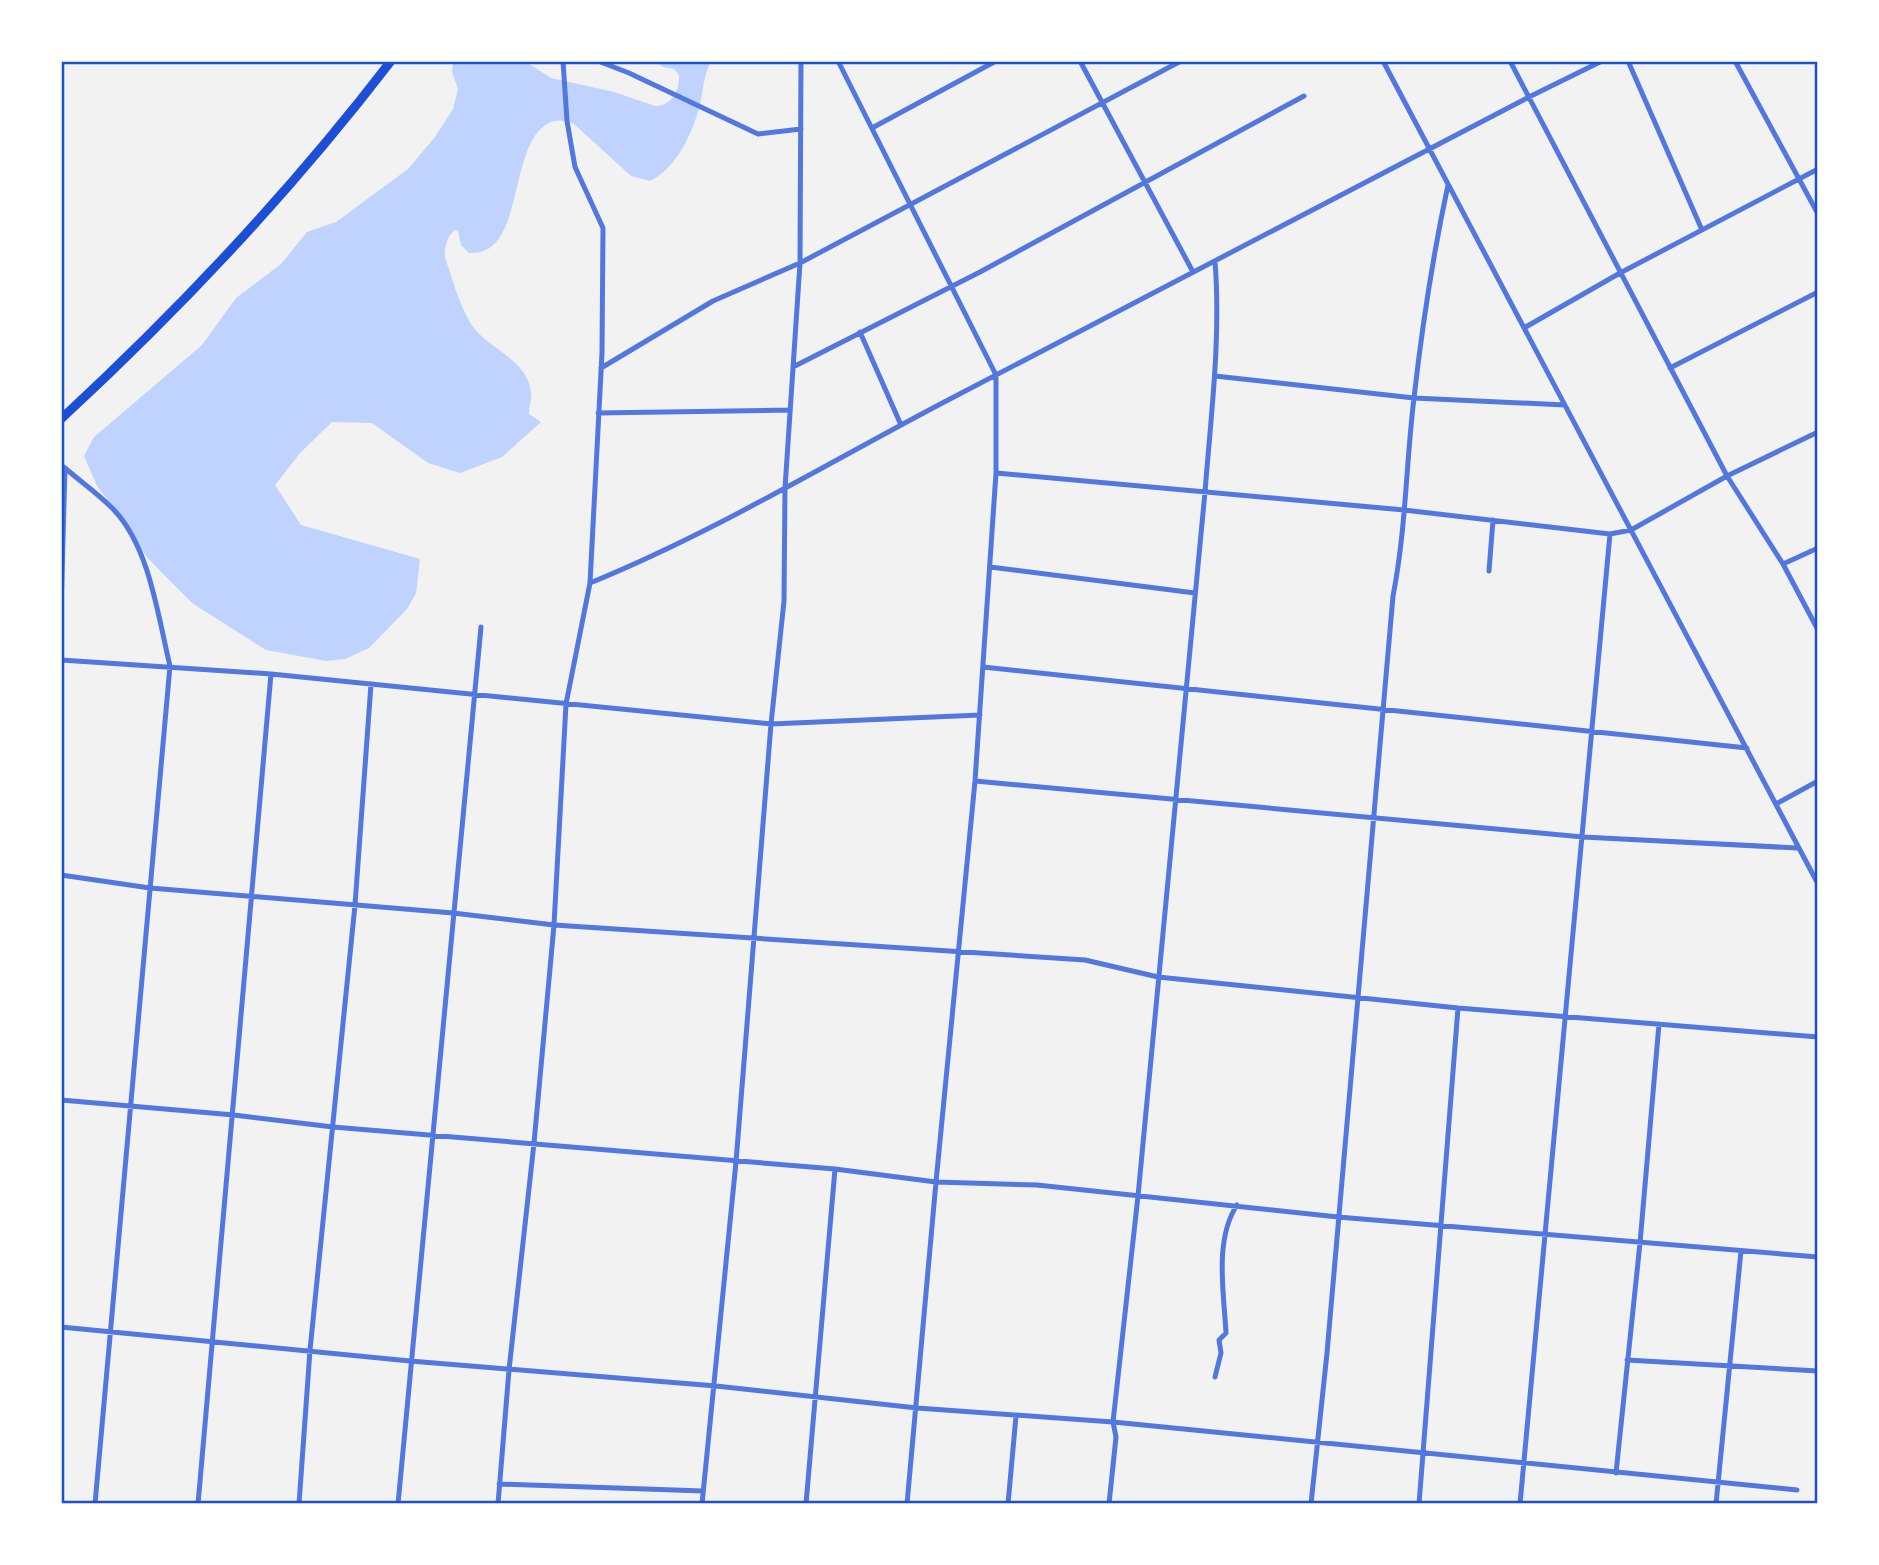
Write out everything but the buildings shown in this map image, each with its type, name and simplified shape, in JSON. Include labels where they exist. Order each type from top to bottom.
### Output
[{"type":"highway","points":[[61,419],[154,331],[254,228],[391,61]]},
{"type":"street","points":[[498,1504],[554,925],[566,704],[590,583],[601,368],[603,228],[575,167],[567,121],[563,61]]},
{"type":"street","points":[[598,61],[758,134],[801,129]]},
{"type":"street","points":[[702,1504],[716,1386],[771,724],[784,601],[785,488],[800,263],[801,61]]},
{"type":"street","points":[[838,61],[996,374],[996,473],[975,781],[907,1504]]},
{"type":"street","points":[[872,128],[996,61]]},
{"type":"street","points":[[1080,61],[1193,272]]},
{"type":"street","points":[[601,368],[713,301],[800,263],[1181,61]]},
{"type":"street","points":[[1382,61],[1818,884]]},
{"type":"street","points":[[1510,61],[1727,476],[1783,564],[1818,630]]},
{"type":"street","points":[[590,583],[785,488],[996,374],[1602,61]]},
{"type":"street","points":[[1628,61],[1702,230]]},
{"type":"street","points":[[1735,61],[1818,214]]},
{"type":"street","points":[[793,367],[1304,96]]},
{"type":"street","points":[[1524,328],[1620,273],[1818,169]]},
{"type":"street","points":[[1311,1504],[1327,1353],[1393,596],[1414,398],[1448,185]]},
{"type":"street","points":[[1109,1504],[1116,1437],[1113,1422],[1138,1196],[1215,376],[1215,261]]},
{"type":"street","points":[[1670,368],[1818,292]]},
{"type":"street","points":[[860,332],[901,425]]},
{"type":"street","points":[[1215,376],[1414,398],[1565,405]]},
{"type":"street","points":[[598,413],[790,410]]},
{"type":"street","points":[[996,473],[1404,510],[1610,534],[1631,530],[1727,476],[1818,432]]},
{"type":"street","points":[[61,610],[63,466]]},
{"type":"street","points":[[63,466],[115,510],[138,546],[170,666],[95,1504]]},
{"type":"street","points":[[1489,571],[1493,520]]},
{"type":"street","points":[[1520,1504],[1610,534]]},
{"type":"street","points":[[1783,564],[1818,548]]},
{"type":"street","points":[[990,567],[1195,593]]},
{"type":"street","points":[[398,1504],[481,627]]},
{"type":"street","points":[[61,660],[271,674],[771,724],[980,715]]},
{"type":"street","points":[[983,667],[1747,748]]},
{"type":"street","points":[[198,1504],[271,674]]},
{"type":"street","points":[[299,1504],[310,1350],[355,905],[371,684]]},
{"type":"street","points":[[975,781],[1583,837],[1797,848]]},
{"type":"street","points":[[1776,804],[1818,781]]},
{"type":"street","points":[[61,875],[150,888],[453,913],[554,925],[1085,960],[1158,977],[1357,998],[1818,1037]]},
{"type":"street","points":[[1419,1504],[1458,1008]]},
{"type":"street","points":[[1616,1473],[1659,1024]]},
{"type":"street","points":[[61,1100],[234,1115],[333,1127],[835,1169],[936,1182],[1037,1185],[1338,1217],[1818,1257]]},
{"type":"street","points":[[806,1504],[835,1169]]},
{"type":"street","points":[[1215,1377],[1222,1353],[1219,1340],[1226,1333],[1223,1260],[1226,1226],[1237,1205]]},
{"type":"street","points":[[1716,1504],[1741,1251]]},
{"type":"street","points":[[61,1327],[509,1370],[716,1386],[917,1408],[1113,1422],[1797,1490]]},
{"type":"street","points":[[1628,1360],[1818,1371]]},
{"type":"street","points":[[1008,1504],[1016,1416]]},
{"type":"street","points":[[499,1484],[704,1492]]},
{"type":"water","points":[[453,61],[524,61],[551,78],[614,92],[655,106],[670,100],[679,81],[679,75],[674,69],[663,67],[656,61],[711,61],[697,115],[688,137],[676,158],[660,175],[650,181],[631,176],[574,124],[551,122],[533,139],[507,222],[499,239],[487,250],[469,253],[461,245],[458,231],[455,230],[450,236],[445,258],[467,317],[478,333],[515,362],[522,371],[531,392],[529,414],[541,422],[502,457],[460,473],[428,463],[372,423],[332,422],[300,453],[275,485],[301,525],[420,559],[416,593],[407,609],[369,648],[345,659],[326,661],[266,650],[192,603],[146,556],[97,486],[84,456],[94,437],[202,345],[236,298],[281,264],[307,232],[336,222],[408,169],[435,137],[453,109],[458,89],[452,72]]}]
